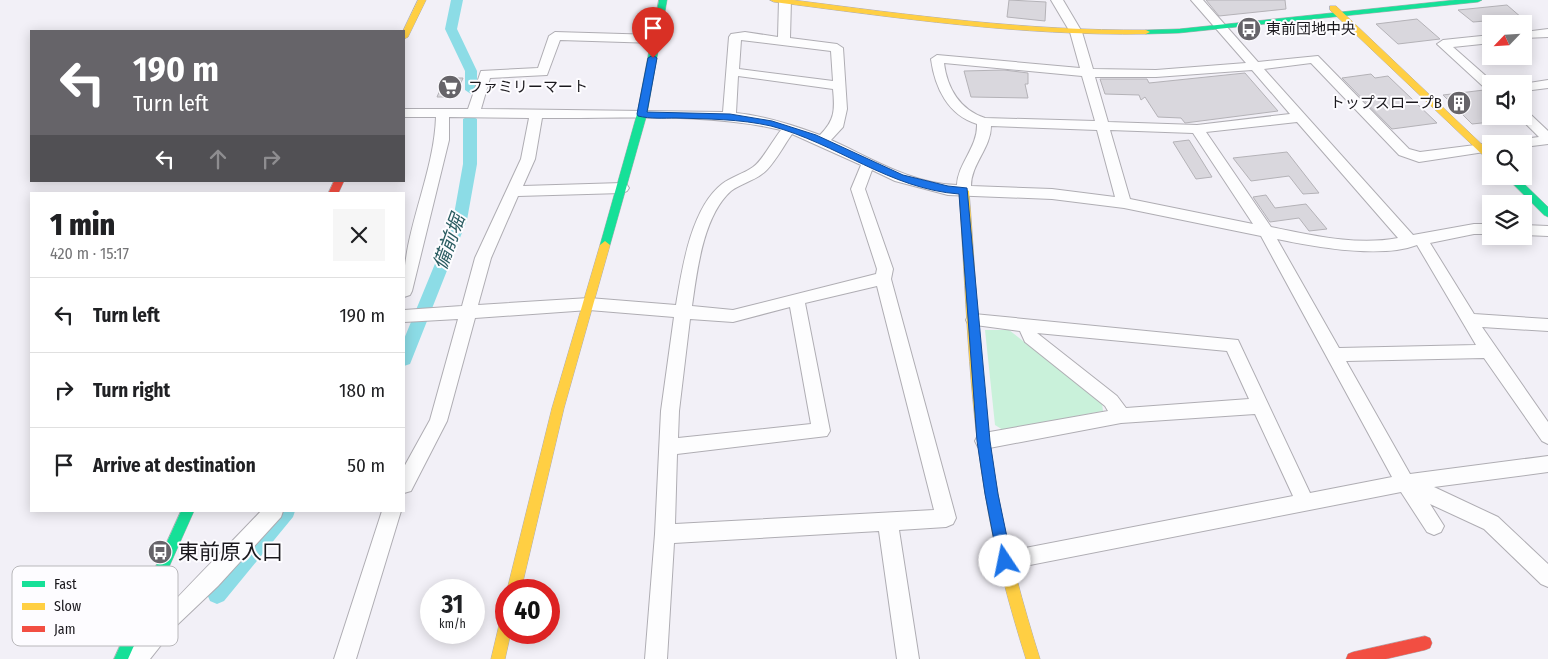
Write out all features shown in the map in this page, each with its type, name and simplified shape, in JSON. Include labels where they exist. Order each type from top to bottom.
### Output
[{"type":"main road","points":[[405,35],[422,0]]},
{"type":"main road","points":[[517,579],[558,408],[642,114],[664,0]]},
{"type":"main road","points":[[782,0],[998,27],[1076,32],[1154,32],[1220,27],[1478,0]]},
{"type":"main road","points":[[1325,0],[1482,143]]},
{"type":"main road","points":[[1519,185],[1548,213]]},
{"type":"main road","points":[[964,191],[984,441],[1005,561],[1033,659]]},
{"type":"main road","points":[[163,566],[188,512]]},
{"type":"main road","points":[[1354,659],[1425,643]]},
{"type":"main road","points":[[498,659],[502,644]]},
{"type":"main road","points":[[121,659],[127,646]]},
{"type":"street","points":[[782,0],[784,40]]},
{"type":"street","points":[[1057,0],[1076,32],[1124,202]]},
{"type":"street","points":[[1197,0],[1300,117],[1415,241],[1488,351],[1548,436]]},
{"type":"street","points":[[1532,34],[1548,33]]},
{"type":"street","points":[[473,114],[485,74],[543,72],[555,36],[656,39]]},
{"type":"street","points":[[730,117],[735,37],[745,36],[784,40],[837,48],[841,109],[836,126],[822,142]]},
{"type":"street","points":[[1482,40],[1443,44],[1482,79]]},
{"type":"street","points":[[1300,117],[1197,129],[984,122],[973,120],[949,97],[938,76],[937,59],[1038,70],[1134,74],[1255,66],[1314,59],[1404,152],[1419,157],[1482,148]]},
{"type":"street","points":[[733,72],[839,86]]},
{"type":"street","points":[[1532,86],[1548,84]]},
{"type":"street","points":[[405,113],[642,114],[752,119],[789,128],[900,178],[948,190],[1052,194],[1124,202],[1314,241],[1349,245],[1378,245],[1415,241],[1482,230]]},
{"type":"street","points":[[405,287],[442,140],[443,114]]},
{"type":"street","points":[[405,484],[438,421],[483,258],[528,159],[536,114]]},
{"type":"street","points":[[964,191],[962,180],[986,132],[984,122]]},
{"type":"street","points":[[1532,124],[1548,139]]},
{"type":"street","points":[[656,659],[665,534],[670,411],[682,313],[692,256],[700,231],[715,201],[727,187],[759,170],[789,128]]},
{"type":"street","points":[[1197,129],[1265,230],[1336,355],[1405,483],[1434,526]]},
{"type":"street","points":[[1532,141],[1548,139]]},
{"type":"street","points":[[665,534],[888,523],[946,518],[883,279],[885,269],[858,189],[868,164]]},
{"type":"street","points":[[513,192],[622,188]]},
{"type":"street","points":[[1532,230],[1548,231]]},
{"type":"street","points":[[415,315],[589,304],[733,316],[883,279]]},
{"type":"street","points":[[668,447],[821,431],[797,301]]},
{"type":"street","points":[[974,320],[1232,345],[1305,502]]},
{"type":"street","points":[[1469,320],[1548,325]]},
{"type":"street","points":[[1026,325],[1031,337],[1111,401],[1121,416]]},
{"type":"street","points":[[1336,355],[1488,351]]},
{"type":"street","points":[[984,441],[1121,416],[1260,406]]},
{"type":"street","points":[[1005,561],[1405,483],[1548,464]]},
{"type":"street","points":[[1405,483],[1492,523],[1548,577]]},
{"type":"street","points":[[178,611],[211,580],[273,512]]},
{"type":"street","points":[[345,659],[392,512]]},
{"type":"street","points":[[888,523],[908,659]]},
{"type":"street","points":[[136,659],[147,646]]},
{"type":"green space","points":[[985,330],[1009,330],[1102,403],[1103,411],[1003,430],[995,425]]},
{"type":"building","points":[[1009,0],[1046,2],[1045,21],[1007,17]]},
{"type":"building","points":[[1206,0],[1285,0],[1286,9],[1219,16]]},
{"type":"building","points":[[1507,5],[1519,15],[1482,15],[1482,21],[1473,22],[1458,10]]},
{"type":"building","points":[[1417,19],[1440,39],[1398,44],[1376,24]]},
{"type":"building","points":[[1004,70],[1028,73],[1028,84],[1025,84],[1028,98],[971,97],[964,71]]},
{"type":"building","points":[[1245,73],[1278,111],[1185,123],[1181,118],[1158,117],[1145,97],[1141,100],[1139,95],[1105,94],[1100,79],[1147,79],[1149,83]]},
{"type":"building","points":[[1371,74],[1375,78],[1388,76],[1437,123],[1392,129],[1342,78]]},
{"type":"building","name":"ファミリーマート","points":[[445,78],[463,78],[455,97],[437,97]]},
{"type":"building","points":[[1482,90],[1482,123],[1472,124],[1443,95]]},
{"type":"building","points":[[1189,140],[1212,177],[1196,179],[1173,142]]},
{"type":"building","points":[[1287,152],[1319,193],[1303,194],[1289,176],[1251,181],[1233,158]]},
{"type":"building","points":[[1266,195],[1275,208],[1306,204],[1327,229],[1309,231],[1299,218],[1270,222],[1253,197]]},
{"type":"waterway","name":"備前堀","points":[[457,0],[451,29],[471,71],[471,90]]},
{"type":"waterway","name":"備前堀","points":[[405,357],[460,220],[470,164],[470,119]]},
{"type":"waterway","name":"備前堀","points":[[217,594],[285,512]]},
{"type":"traffic: fast","points":[[605,245],[642,114],[663,0]]},
{"type":"traffic: fast","points":[[1146,32],[1179,31],[1478,0]]},
{"type":"traffic: fast","points":[[1519,185],[1548,213]]},
{"type":"traffic: fast","points":[[163,566],[188,512]]},
{"type":"traffic: fast","points":[[121,659],[127,646]]},
{"type":"traffic: slow","points":[[405,35],[422,0]]},
{"type":"traffic: slow","points":[[774,0],[1006,28],[1053,31],[1146,32]]},
{"type":"traffic: slow","points":[[1333,8],[1482,149]]},
{"type":"traffic: slow","points":[[964,191],[977,381],[985,456],[1004,556],[1033,659]]},
{"type":"traffic: slow","points":[[517,579],[558,408],[605,245]]},
{"type":"traffic: slow","points":[[498,659],[502,644]]},
{"type":"traffic: jam","points":[[334,192],[339,182]]},
{"type":"traffic: jam","points":[[1353,659],[1425,643]]},
{"type":"place","name":"東前団地中央","points":[[1249,29]]},
{"type":"place","name":"ファミリーマート","points":[[450,87]]},
{"type":"place","name":"トップスロープB","points":[[1459,103]]},
{"type":"place","name":"東前原入口","points":[[160,552]]},
{"type":"route","points":[[653,58],[642,114],[711,115],[752,119],[789,128],[900,178],[948,190],[964,191],[984,441],[1005,561]]}]
